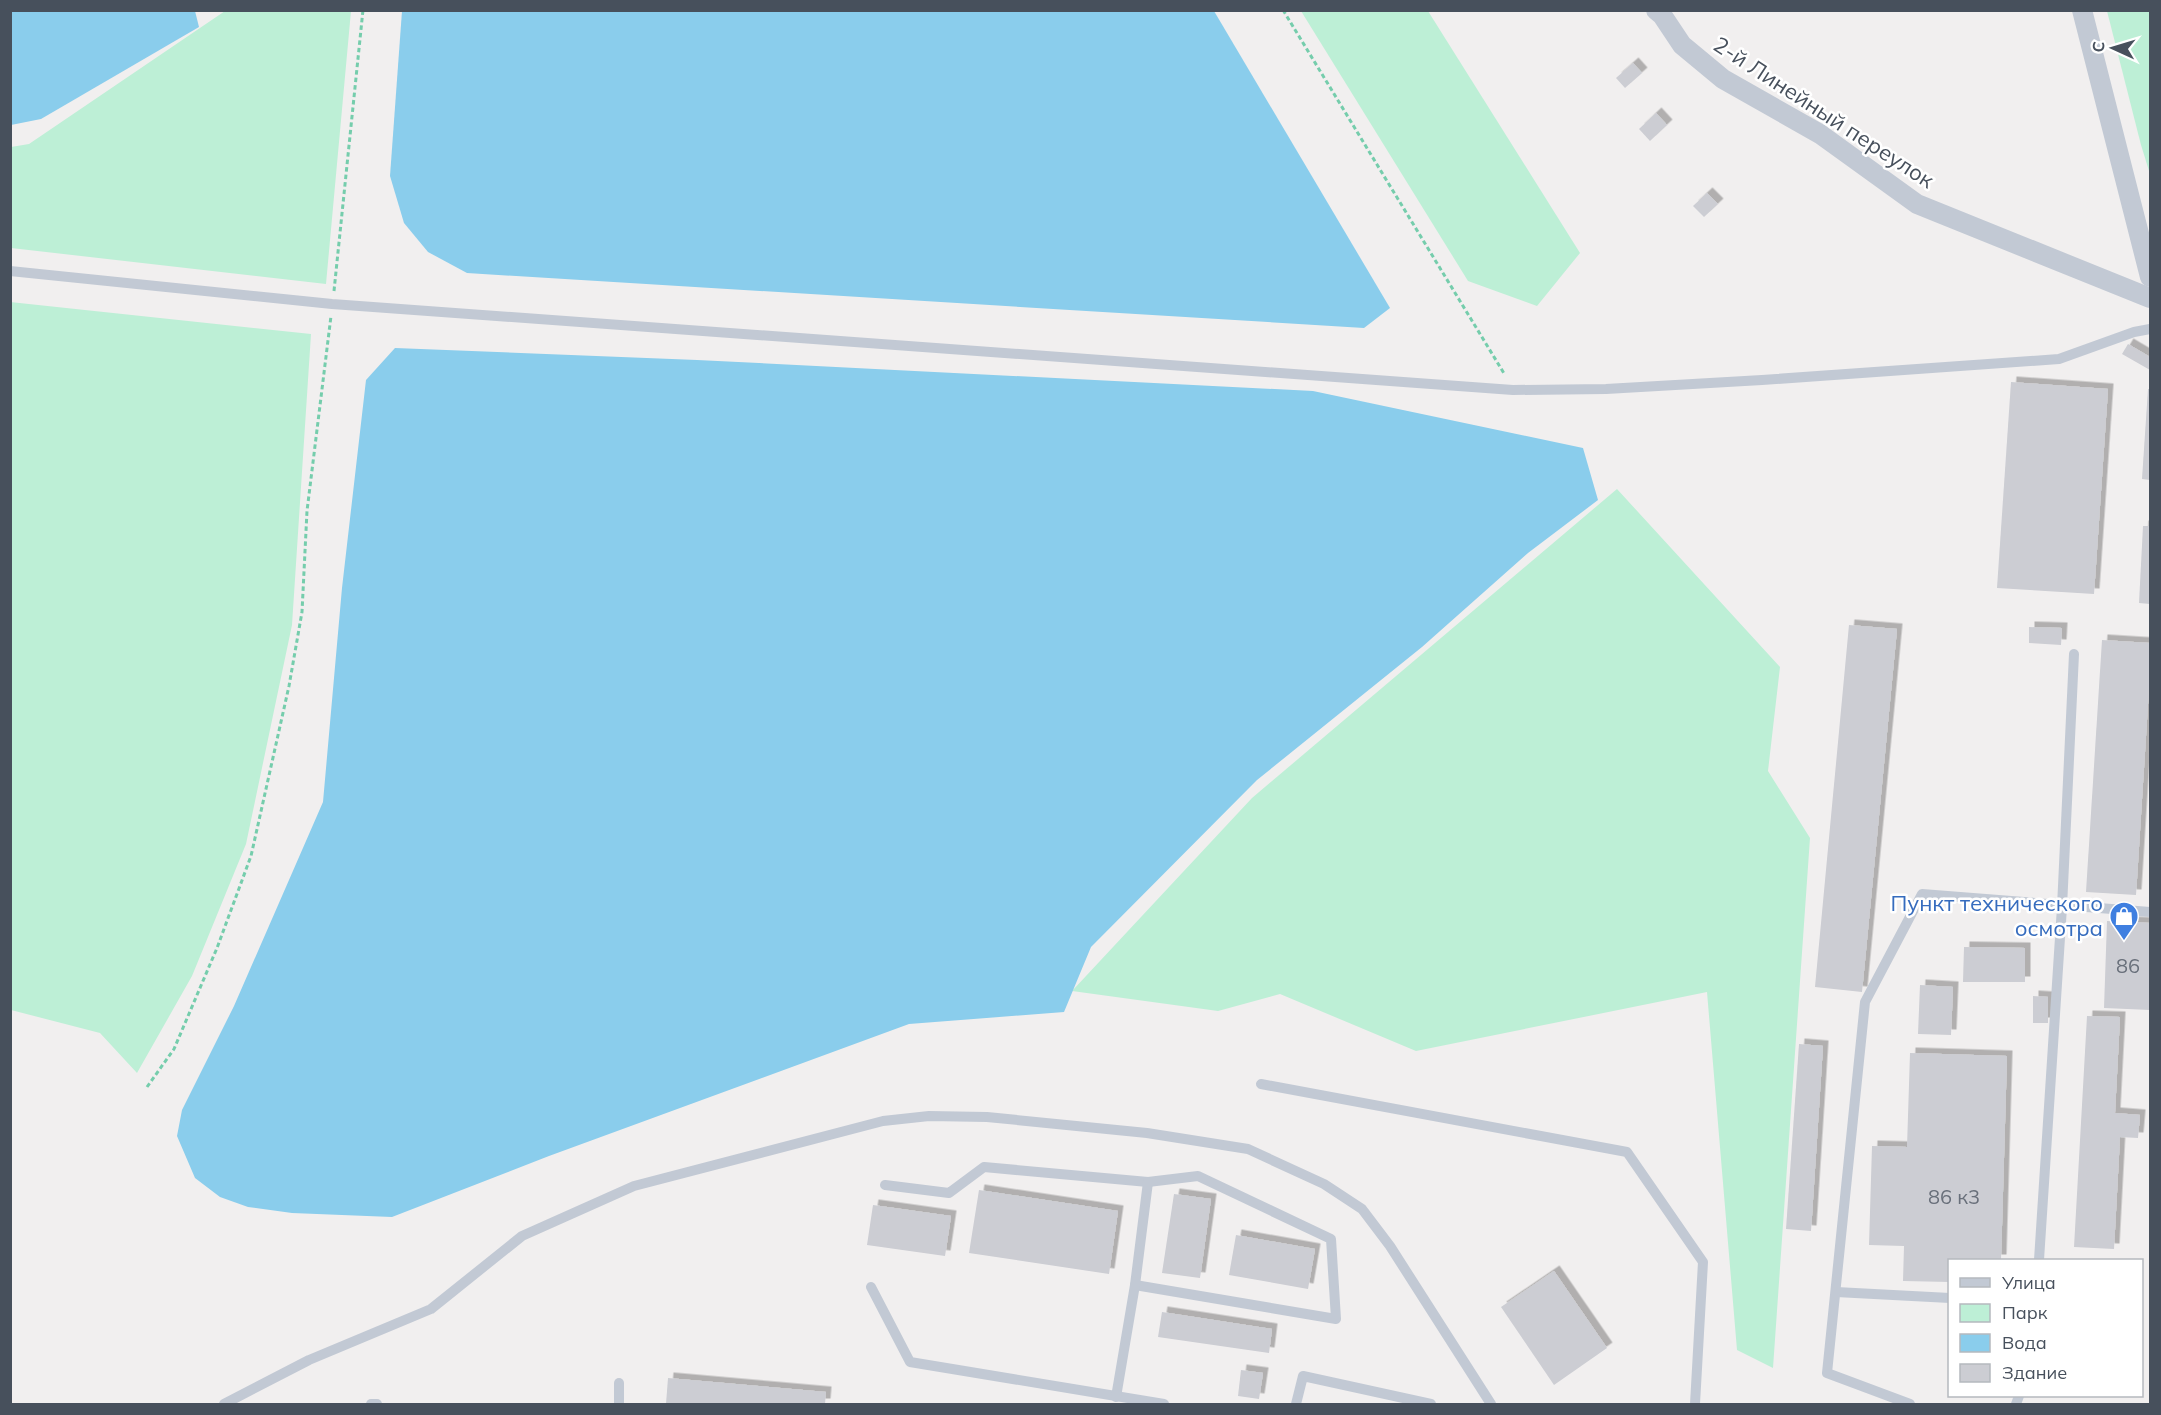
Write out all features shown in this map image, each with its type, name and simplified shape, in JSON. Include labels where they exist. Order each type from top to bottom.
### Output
[{"type":"street","name":"2-й Линейный переулок","points":[[1656,10],[1662,15],[1682,45],[1723,79],[1820,134],[1917,204],[2151,298]]},
{"type":"street","points":[[2082,10],[2151,277]]},
{"type":"lane","points":[[10,272],[332,304],[1513,390],[1762,380],[2059,359],[2134,332],[2151,329]]},
{"type":"lane","points":[[2040,1259],[2062,907],[2074,654]]},
{"type":"lane","points":[[1910,1404],[1827,1373],[1865,1002],[1922,894],[2062,907],[2151,912]]},
{"type":"lane","points":[[1261,1084],[1627,1152],[1702,1263],[1695,1404]]},
{"type":"lane","points":[[224,1404],[309,1360],[431,1309],[522,1236],[634,1186],[883,1121],[941,1116],[987,1117],[1147,1133],[1248,1149],[1324,1184],[1362,1209],[1390,1246],[1491,1404]]},
{"type":"lane","points":[[885,1185],[949,1193],[984,1167],[1148,1182],[1198,1176],[1331,1239],[1336,1319],[1135,1285]]},
{"type":"lane","points":[[1116,1397],[1135,1285],[1148,1182]]},
{"type":"lane","points":[[871,1287],[910,1362],[1164,1404]]},
{"type":"lane","points":[[1836,1292],[1948,1298]]},
{"type":"lane","points":[[1296,1404],[1303,1376],[1431,1404]]},
{"type":"lane","points":[[619,1383],[619,1404]]},
{"type":"lane","points":[[370,1404],[377,1404]]},
{"type":"path","points":[[147,1088],[174,1049],[217,948],[251,856],[289,686],[302,612],[307,512],[363,10]]},
{"type":"path","points":[[1282,10],[1513,390]]},
{"type":"green space","points":[[225,11],[351,11],[326,284],[11,248],[11,147],[29,144]]},
{"type":"green space","points":[[1301,11],[1428,11],[1580,253],[1537,306],[1468,281]]},
{"type":"green space","points":[[2107,11],[2150,11],[2150,174],[2141,145]]},
{"type":"green space","points":[[10,302],[311,334],[292,625],[246,844],[192,976],[137,1073],[100,1033],[11,1010]]},
{"type":"green space","points":[[1617,489],[1780,667],[1768,771],[1810,838],[1773,1368],[1737,1350],[1707,992],[1416,1051],[1280,994],[1218,1011],[1072,991],[1252,798]]},
{"type":"water","points":[[10,11],[195,11],[199,27],[41,119],[11,125]]},
{"type":"water","points":[[402,11],[1214,11],[1390,308],[1364,328],[467,273],[428,252],[404,223],[390,176]]},
{"type":"water","points":[[395,348],[697,360],[1313,391],[1583,448],[1598,500],[1528,553],[1422,647],[1257,780],[1091,947],[1064,1012],[909,1024],[549,1156],[392,1217],[292,1213],[248,1207],[220,1197],[195,1178],[177,1136],[182,1110],[234,1006],[323,802],[342,588],[366,380]]},
{"type":"building","points":[[1633,63],[1642,73],[1625,88],[1616,78]]},
{"type":"building","points":[[1656,113],[1667,125],[1650,141],[1639,129]]},
{"type":"building","points":[[1707,193],[1718,204],[1704,217],[1693,206]]},
{"type":"building","points":[[2128,344],[2150,357],[2150,370],[2122,354]]},
{"type":"building","points":[[2011,382],[2108,389],[2094,594],[1997,588]]},
{"type":"building","points":[[2148,389],[2150,389],[2150,480],[2142,479]]},
{"type":"building","points":[[2143,526],[2150,526],[2150,604],[2139,603]]},
{"type":"building","points":[[1849,625],[1897,629],[1862,992],[1815,987]]},
{"type":"building","points":[[2029,627],[2062,628],[2061,645],[2029,643]]},
{"type":"building","points":[[2102,640],[2150,643],[2136,895],[2086,892]]},
{"type":"building","points":[[2107,921],[2150,923],[2150,1010],[2104,1008]]},
{"type":"building","points":[[1964,947],[2025,948],[2025,982],[1963,982]]},
{"type":"building","points":[[1920,985],[1953,987],[1951,1035],[1918,1034]]},
{"type":"building","points":[[2033,996],[2048,997],[2048,1023],[2033,1023]]},
{"type":"building","points":[[2087,1016],[2120,1017],[2115,1113],[2140,1115],[2138,1138],[2120,1137],[2114,1249],[2074,1247]]},
{"type":"building","points":[[1799,1044],[1823,1046],[1811,1231],[1786,1229]]},
{"type":"building","points":[[1910,1053],[2007,1056],[2001,1259],[1948,1259],[1948,1282],[1903,1281],[1904,1246],[1869,1245],[1872,1146],[1907,1147]]},
{"type":"building","points":[[979,1190],[1118,1211],[1109,1274],[969,1253]]},
{"type":"building","points":[[1174,1194],[1211,1199],[1200,1278],[1162,1273]]},
{"type":"building","points":[[873,1205],[951,1216],[945,1256],[867,1245]]},
{"type":"building","points":[[1236,1235],[1315,1249],[1308,1289],[1229,1275]]},
{"type":"building","points":[[1554,1271],[1607,1348],[1554,1385],[1501,1307]]},
{"type":"building","points":[[1162,1312],[1272,1329],[1269,1353],[1158,1337]]},
{"type":"building","points":[[1241,1370],[1263,1373],[1259,1399],[1238,1396]]},
{"type":"building","points":[[668,1378],[826,1392],[825,1404],[666,1404]]},
{"type":"place","name":"Пункт технического осмотра","points":[[2124,942]]}]
